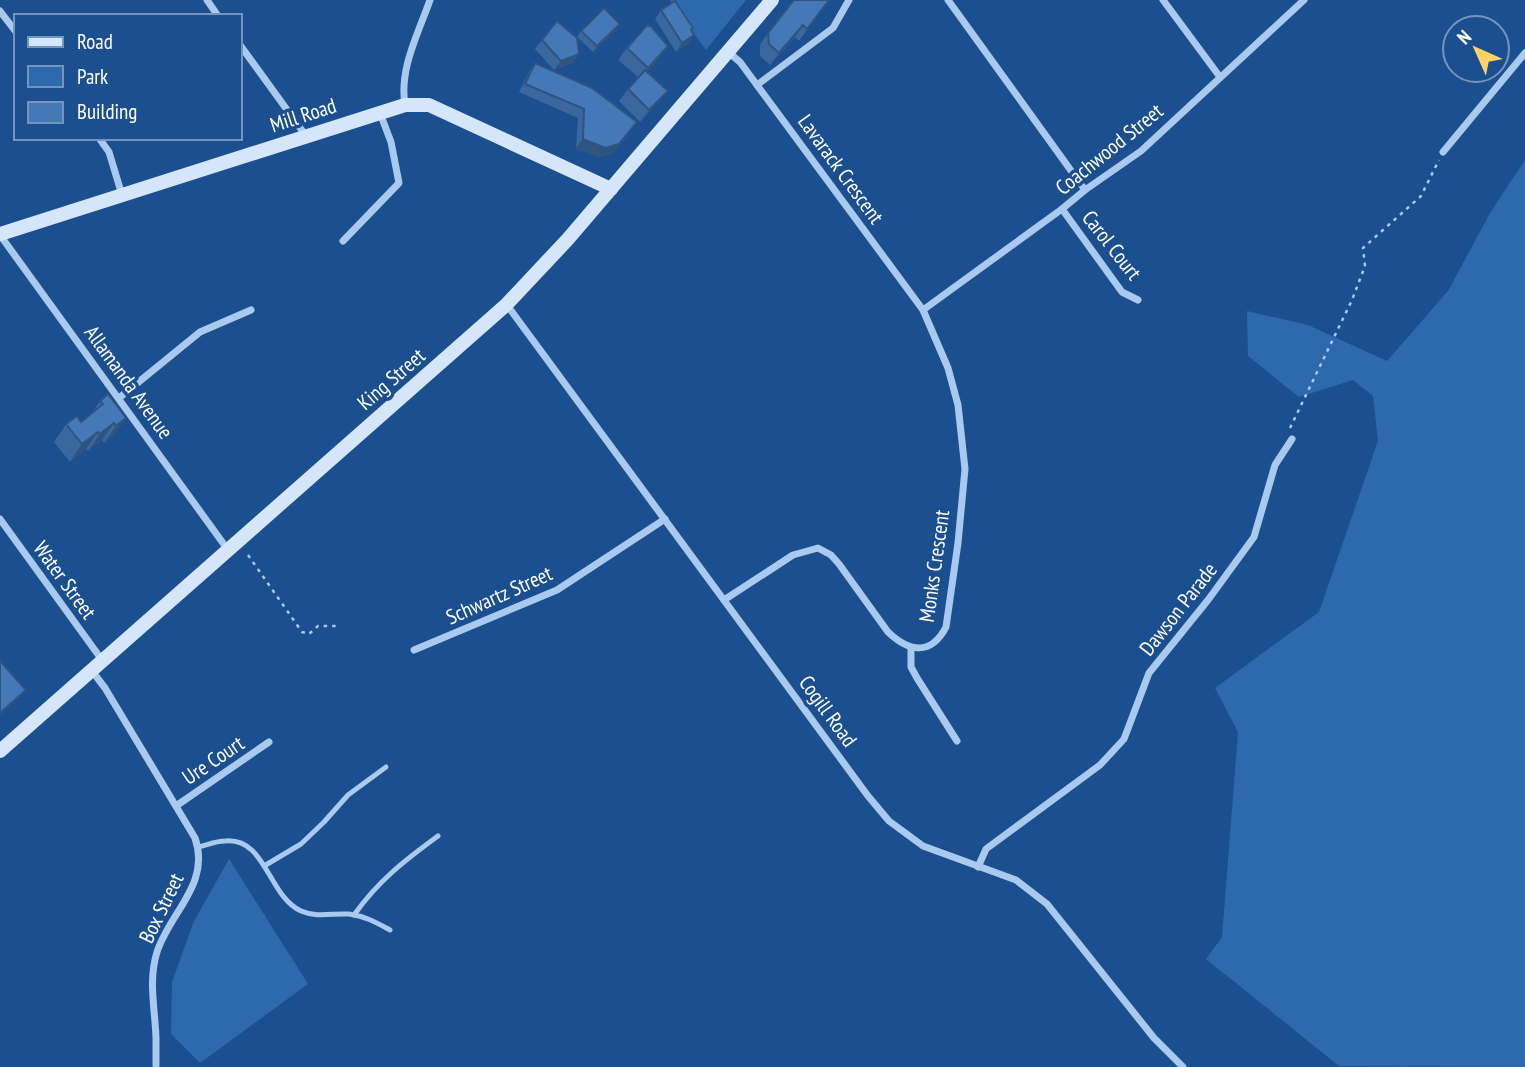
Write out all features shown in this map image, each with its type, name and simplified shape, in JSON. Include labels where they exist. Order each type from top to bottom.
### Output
[{"type":"main road","name":"King Street","points":[[0,751],[506,305],[568,239],[772,0]]},
{"type":"main road","name":"Mill Road","points":[[0,234],[405,104],[429,105],[611,189]]},
{"type":"street","points":[[757,85],[833,28],[849,0]]},
{"type":"street","points":[[948,0],[1084,190]]},
{"type":"street","points":[[1163,0],[1220,77]]},
{"type":"street","name":"Coachwood Street","points":[[923,310],[1141,151],[1304,0]]},
{"type":"street","points":[[405,104],[402,90],[404,74],[427,1]]},
{"type":"street","points":[[0,11],[14,29]]},
{"type":"street","points":[[242,48],[307,137]]},
{"type":"street","name":"Lavarack Crescent","points":[[728,52],[740,62],[923,310]]},
{"type":"street","points":[[1443,152],[1525,53]]},
{"type":"street","points":[[343,241],[399,183],[391,142],[380,113]]},
{"type":"street","points":[[100,140],[109,152],[122,195]]},
{"type":"street","name":"Carol Court","points":[[1062,209],[1122,292],[1138,300]]},
{"type":"street","name":"Allamanda Avenue","points":[[0,234],[228,550]]},
{"type":"street","name":"Cogill Road","points":[[506,305],[889,821],[923,846],[1016,880],[1047,904],[1154,1038],[1183,1067]]},
{"type":"street","points":[[119,398],[200,332],[251,310]]},
{"type":"street","name":"Monks Crescent","points":[[724,600],[793,555],[818,548],[831,555],[839,564],[898,642],[911,648],[925,647],[940,637],[946,627],[965,469],[958,405],[948,368],[923,310]]},
{"type":"street","name":"Dawson Parade","points":[[978,867],[986,849],[1100,765],[1124,739],[1149,674],[1254,537],[1275,465],[1292,439]]},
{"type":"street","name":"Water Street","points":[[0,519],[97,665]]},
{"type":"street","name":"Schwartz Street","points":[[414,650],[557,590],[665,519]]},
{"type":"street","points":[[911,648],[911,667],[957,740]]},
{"type":"street","points":[[97,665],[105,688],[198,847]]},
{"type":"street","name":"Ure Court","points":[[176,806],[269,742]]},
{"type":"street","name":"Box Street","points":[[156,1065],[153,966],[163,935],[197,877],[198,847]]},
{"type":"lane","points":[[264,866],[301,844],[348,795],[386,767]]},
{"type":"lane","points":[[354,915],[387,875],[438,836]]},
{"type":"lane","points":[[198,847],[223,841],[239,842],[257,855],[281,894],[298,909],[313,914],[354,915],[372,920],[390,930]]},
{"type":"path","points":[[1292,439],[1287,433],[1352,300],[1365,266],[1363,248],[1421,196],[1443,152]]},
{"type":"path","points":[[248,555],[302,632],[309,634],[318,626],[335,626]]},
{"type":"green space","points":[[670,0],[746,0],[706,50]]},
{"type":"green space","points":[[1525,160],[1525,1067],[1339,1066],[1206,959],[1222,937],[1238,732],[1215,688],[1319,612],[1378,441],[1373,396],[1353,380],[1299,397],[1248,356],[1247,311],[1308,325],[1387,361],[1448,291],[1490,213]]},
{"type":"green space","points":[[229,859],[308,984],[200,1063],[171,1034],[172,982],[194,921]]},
{"type":"building","points":[[794,0],[829,0],[807,29],[803,25],[779,53],[769,44],[768,33]]},
{"type":"building","points":[[675,1],[693,28],[691,30],[694,35],[682,43],[661,10]]},
{"type":"building","points":[[604,8],[620,24],[597,46],[581,31]]},
{"type":"building","points":[[557,21],[577,38],[579,54],[561,61],[542,40]]},
{"type":"building","points":[[647,25],[650,25],[668,46],[648,68],[627,48]]},
{"type":"building","points":[[535,63],[592,88],[637,122],[619,144],[605,148],[583,139],[584,109],[525,84]]},
{"type":"building","points":[[645,70],[668,91],[649,110],[628,89]]},
{"type":"building","points":[[108,394],[126,418],[100,434],[98,432],[82,444],[66,424],[77,416],[81,422],[103,404],[100,401]]},
{"type":"building","points":[[0,661],[26,690],[0,713]]}]
